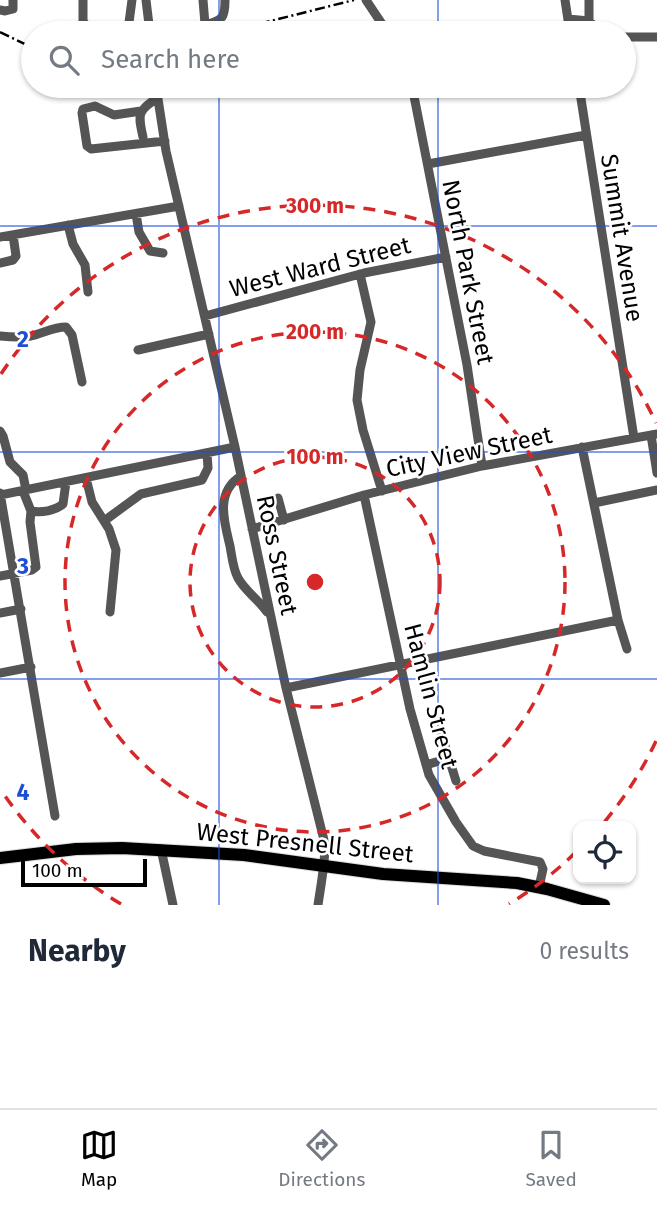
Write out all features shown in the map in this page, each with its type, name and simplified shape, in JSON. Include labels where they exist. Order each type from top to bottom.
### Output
[{"type":"main road","name":"West Presnell Street","points":[[0,858],[76,849],[161,849],[244,855],[383,874],[494,881],[539,887],[604,905]]},
{"type":"street","points":[[0,10],[13,9],[13,0]]},
{"type":"street","points":[[83,0],[83,21]]},
{"type":"street","points":[[129,21],[132,0]]},
{"type":"street","points":[[146,0],[149,21]]},
{"type":"street","points":[[203,0],[205,21]]},
{"type":"street","points":[[214,21],[224,15],[225,0]]},
{"type":"street","points":[[366,0],[380,21]]},
{"type":"street","points":[[565,0],[568,19],[589,21],[589,0]]},
{"type":"street","points":[[636,37],[657,37]]},
{"type":"street","points":[[143,137],[139,117],[141,111],[145,105],[158,98]]},
{"type":"street","name":"Ross Street","points":[[158,98],[179,206],[235,447],[286,688],[325,844],[326,867],[318,905]]},
{"type":"street","name":"North Park Street","points":[[414,98],[467,365],[482,466]]},
{"type":"street","name":"Summit Avenue","points":[[581,98],[634,438]]},
{"type":"street","points":[[141,111],[114,115],[95,106],[83,109],[89,148],[165,141]]},
{"type":"street","points":[[428,163],[586,135]]},
{"type":"street","points":[[0,237],[179,206]]},
{"type":"street","points":[[136,214],[139,232],[150,251],[163,253]]},
{"type":"street","points":[[68,225],[73,244],[85,265],[88,292]]},
{"type":"street","points":[[0,263],[13,260],[16,256],[13,235]]},
{"type":"street","name":"West Ward Street","points":[[205,316],[360,274],[446,257]]},
{"type":"street","points":[[360,274],[371,322],[358,385],[358,408],[382,491]]},
{"type":"street","points":[[0,336],[30,336],[66,327],[72,335],[82,382]]},
{"type":"street","points":[[138,350],[209,334]]},
{"type":"street","points":[[0,432],[4,436],[11,465],[23,474],[24,491],[31,511],[36,567],[0,576]]},
{"type":"street","points":[[654,434],[657,473]]},
{"type":"street","name":"City View Street","points":[[252,529],[364,495],[482,466],[654,434]]},
{"type":"street","points":[[55,816],[0,495],[235,447]]},
{"type":"street","points":[[582,447],[618,620],[627,649]]},
{"type":"street","points":[[104,521],[141,494],[202,480],[208,468],[207,453]]},
{"type":"street","points":[[241,476],[227,490],[223,506],[224,521],[238,578],[270,615]]},
{"type":"street","points":[[86,478],[92,502],[104,521],[116,550],[110,612]]},
{"type":"street","points":[[31,511],[53,509],[63,504],[66,482]]},
{"type":"street","points":[[594,503],[657,490]]},
{"type":"street","name":"Hamlin Street","points":[[364,495],[410,709],[436,789],[473,846],[484,851],[540,862],[542,869],[539,887]]},
{"type":"street","points":[[278,498],[284,520]]},
{"type":"street","points":[[0,612],[21,609]]},
{"type":"street","points":[[286,688],[618,620]]},
{"type":"street","points":[[0,673],[31,667]]},
{"type":"street","points":[[442,736],[456,781]]},
{"type":"street","points":[[426,765],[449,758]]},
{"type":"street","points":[[161,849],[173,905]]},
{"type":"railway","points":[[271,21],[354,0]]},
{"type":"railway","points":[[0,32],[21,42]]}]
